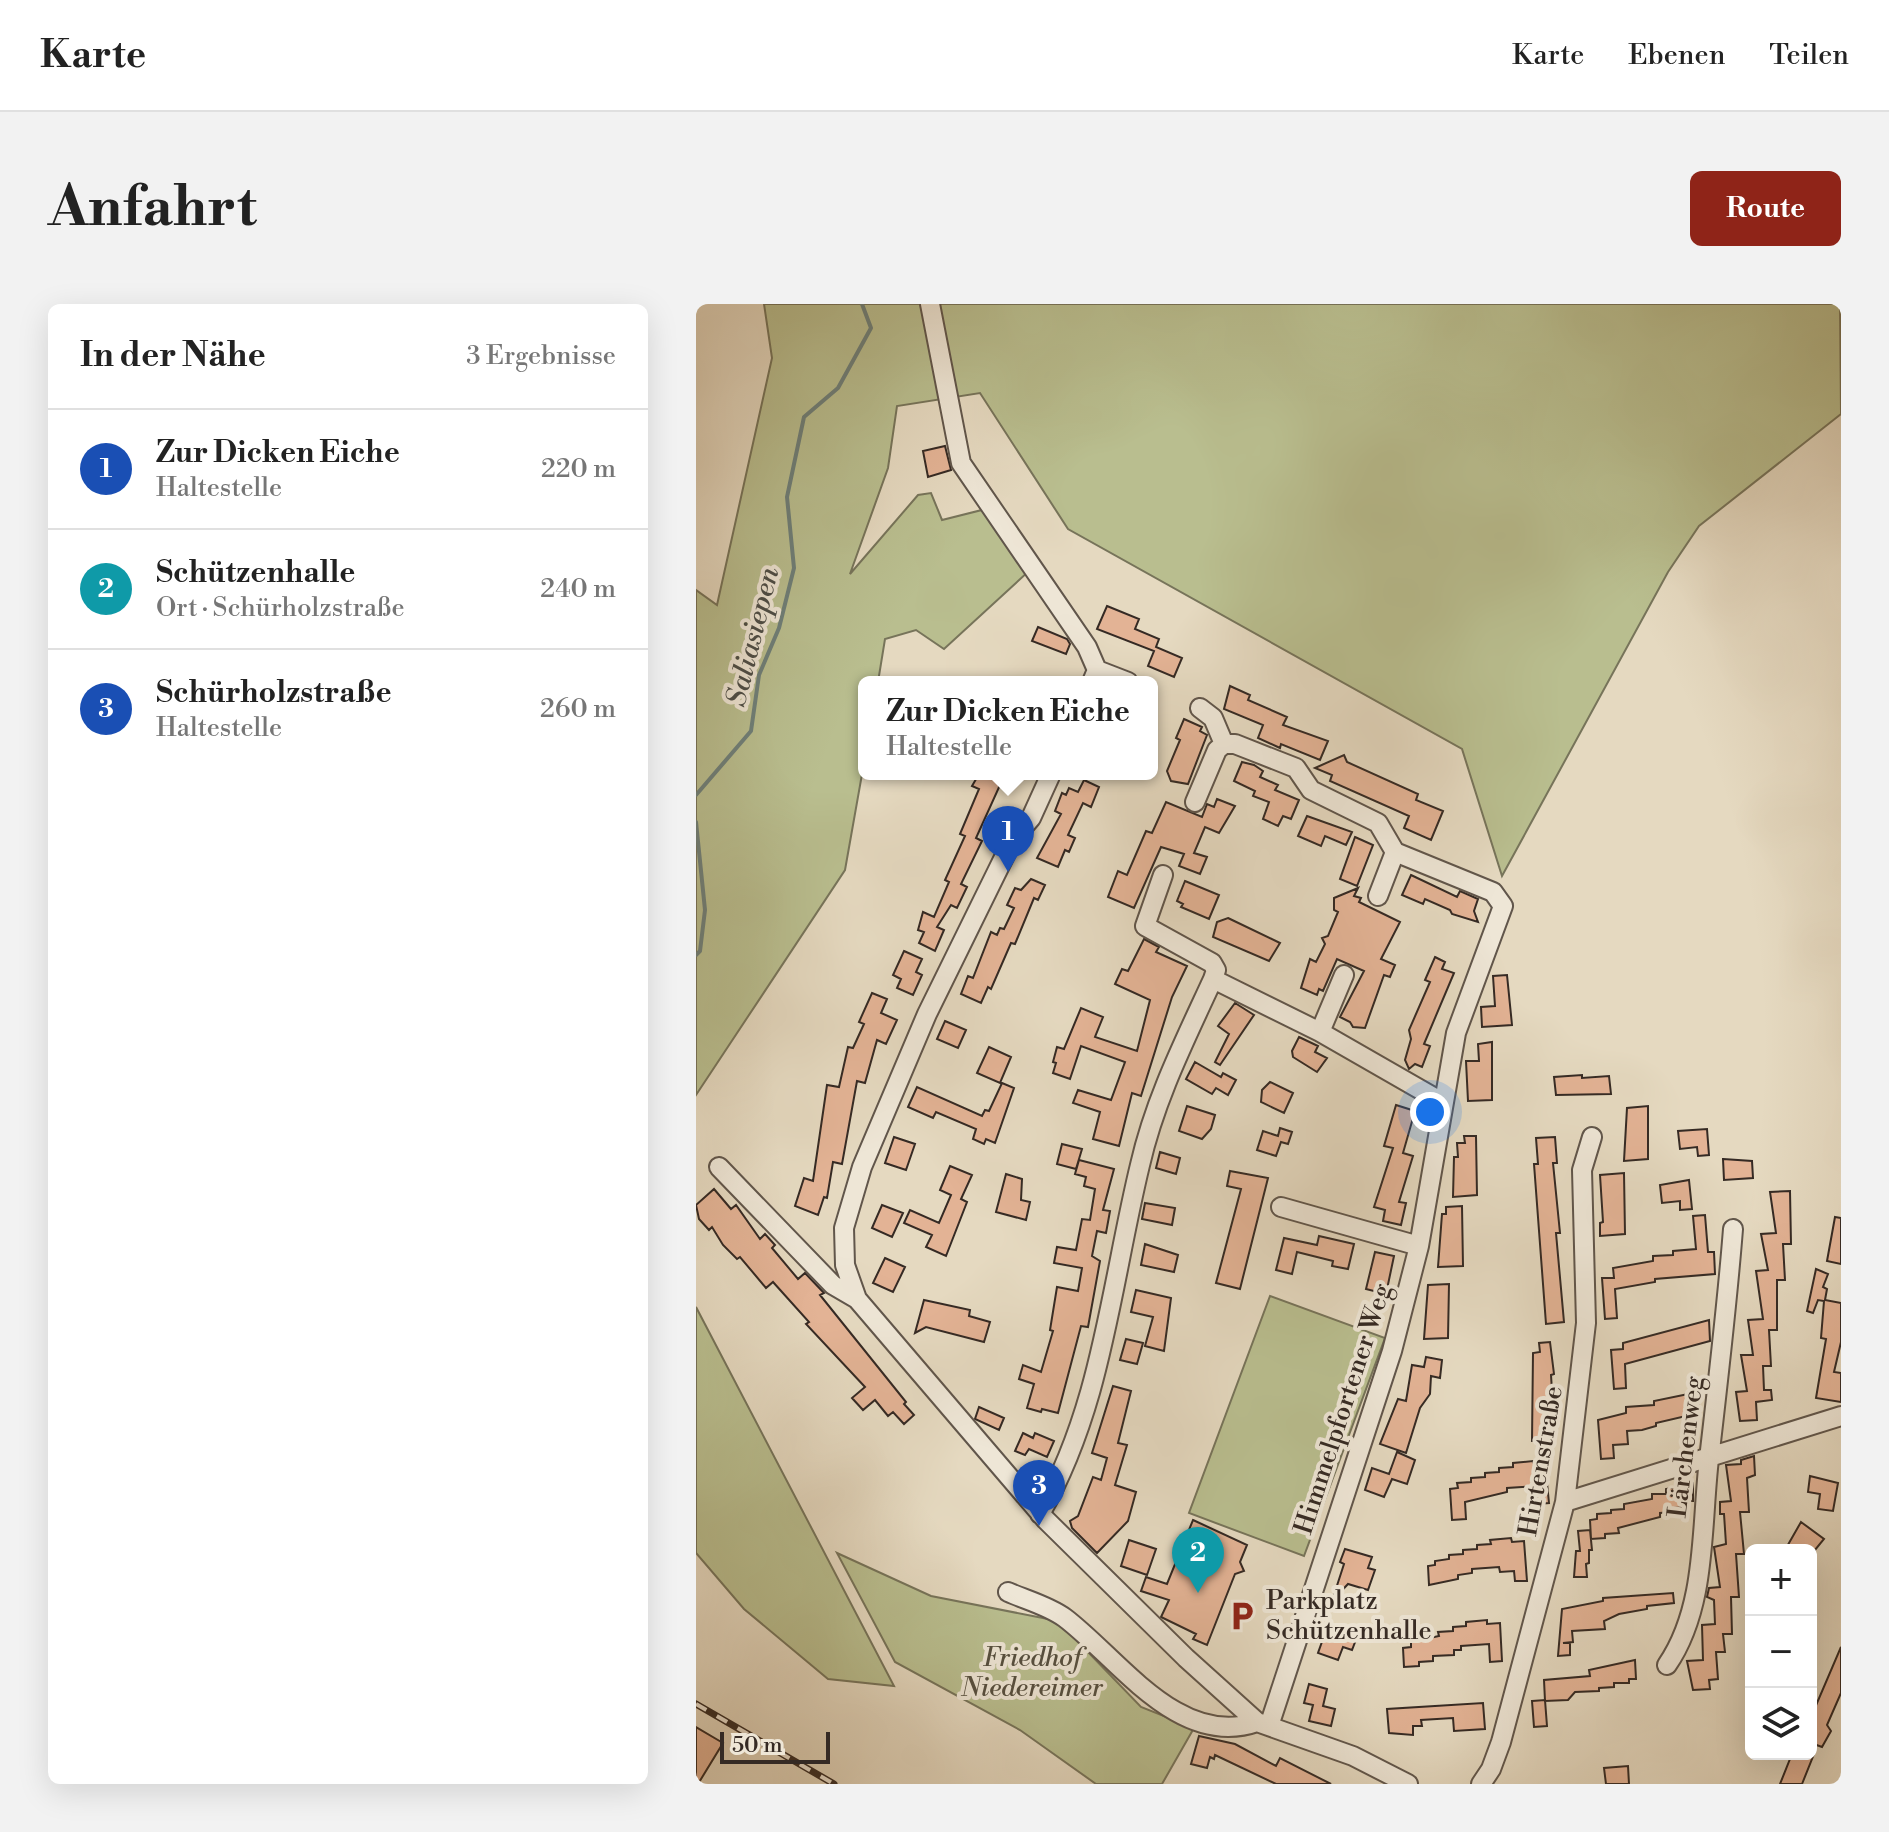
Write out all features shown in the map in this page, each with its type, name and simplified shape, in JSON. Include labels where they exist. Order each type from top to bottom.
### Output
[{"type":"street","points":[[930,304],[961,463],[1087,647],[1094,676]]},
{"type":"street","points":[[1200,708],[1213,718],[1224,744]]},
{"type":"street","points":[[1195,802],[1217,750],[1224,744],[1235,744],[1296,768],[1311,790],[1378,823],[1395,852],[1378,896]]},
{"type":"street","points":[[857,1299],[845,1265],[844,1228],[862,1167],[927,1014],[1013,839],[1031,818],[1048,780]]},
{"type":"street","name":"Himmelpfortener Weg","points":[[1263,1724],[1392,1351],[1419,1246],[1442,1102],[1458,1026],[1503,906],[1493,892],[1395,852]]},
{"type":"street","points":[[1040,1514],[1060,1479],[1085,1416],[1140,1162],[1156,1110],[1216,970],[1212,963],[1145,926],[1163,875]]},
{"type":"street","points":[[1320,1032],[1344,975]]},
{"type":"street","points":[[1213,979],[1320,1032],[1442,1102]]},
{"type":"street","name":"Hirtenstraße","points":[[1481,1784],[1491,1769],[1501,1742],[1565,1502],[1586,1323],[1582,1170],[1592,1137]]},
{"type":"street","points":[[719,1167],[833,1285],[857,1299],[1040,1514],[1186,1658],[1263,1724],[1353,1756],[1408,1784]]},
{"type":"street","points":[[1281,1207],[1419,1246]]},
{"type":"street","name":"Lärchenweg","points":[[1667,1665],[1690,1622],[1720,1384],[1733,1229]]},
{"type":"street","points":[[1565,1502],[1841,1416]]},
{"type":"street","points":[[1008,1592],[1062,1616],[1162,1703],[1181,1714],[1225,1728],[1263,1724]]},
{"type":"green space","points":[[764,304],[1840,304],[1841,414],[1699,526],[1668,572],[1502,876],[1462,749],[1068,529],[980,393],[897,406],[888,468],[850,574],[918,495],[931,493],[942,520],[982,510],[1029,571],[944,649],[916,630],[885,639],[879,676],[858,676],[858,780],[861,780],[845,870],[696,1095],[696,590],[717,605],[772,358]]},
{"type":"green space","points":[[1270,1296],[1385,1338],[1304,1556],[1189,1513]]},
{"type":"green space","points":[[696,1307],[894,1686],[828,1679],[744,1609],[696,1553]]},
{"type":"green space","name":"Friedhof Niedereimer","points":[[837,1553],[931,1596],[1058,1621],[1141,1707],[1194,1728],[1162,1784],[1096,1784],[1020,1730],[895,1662]]},
{"type":"building","points":[[945,446],[951,470],[928,477],[923,451]]},
{"type":"building","points":[[1107,606],[1139,619],[1135,629],[1159,639],[1156,647],[1182,658],[1174,677],[1148,666],[1154,651],[1097,629]]},
{"type":"building","points":[[1038,627],[1067,639],[1070,644],[1066,654],[1032,641]]},
{"type":"building","points":[[1230,686],[1250,695],[1248,700],[1287,717],[1283,725],[1328,741],[1320,760],[1258,738],[1263,725],[1224,709]]},
{"type":"building","points":[[1184,719],[1202,727],[1200,731],[1207,735],[1188,784],[1171,781],[1167,771],[1180,740],[1176,738]]},
{"type":"building","points":[[1344,755],[1347,762],[1418,794],[1416,800],[1443,811],[1431,840],[1404,828],[1409,816],[1330,781],[1332,775],[1315,768]]},
{"type":"building","points":[[1242,762],[1263,771],[1260,777],[1278,785],[1275,790],[1299,800],[1291,819],[1283,816],[1278,826],[1263,819],[1269,802],[1253,796],[1255,791],[1234,781]]},
{"type":"building","points":[[976,780],[1002,780],[976,838],[982,841],[961,884],[967,887],[957,908],[951,905],[937,927],[944,930],[935,951],[919,943],[924,932],[918,930],[923,912],[934,917],[949,882],[945,880],[965,836],[960,834],[979,789],[972,786]]},
{"type":"building","points":[[1084,780],[1099,787],[1091,807],[1083,803],[1068,835],[1075,838],[1069,852],[1065,850],[1058,867],[1037,858],[1061,814],[1055,811],[1062,793],[1066,795],[1069,788],[1078,792]]},
{"type":"building","points":[[1217,799],[1235,806],[1219,833],[1205,827],[1194,853],[1207,857],[1200,874],[1179,866],[1184,854],[1161,847],[1134,908],[1108,897],[1118,871],[1127,875],[1146,831],[1152,833],[1166,802],[1202,817],[1207,804],[1214,807]]},
{"type":"building","points":[[1307,816],[1352,832],[1346,845],[1325,836],[1321,846],[1298,836]]},
{"type":"building","points":[[1355,837],[1373,845],[1357,886],[1340,879]]},
{"type":"building","points":[[1411,875],[1457,897],[1460,891],[1478,899],[1474,911],[1478,922],[1452,914],[1450,910],[1425,899],[1423,904],[1402,895]]},
{"type":"building","points":[[1031,879],[1045,885],[1038,900],[1034,898],[1015,944],[1011,943],[991,989],[988,987],[981,1003],[961,994],[968,976],[973,978],[991,932],[997,935],[1000,928],[1004,929],[1014,908],[1007,905],[1015,888],[1021,890]]},
{"type":"building","points":[[1185,881],[1219,895],[1209,919],[1181,907],[1183,904],[1177,901]]},
{"type":"building","points":[[1358,888],[1354,896],[1361,898],[1359,902],[1400,922],[1381,959],[1395,965],[1390,977],[1384,975],[1365,1028],[1353,1027],[1340,1017],[1364,971],[1337,959],[1323,991],[1319,989],[1317,995],[1301,988],[1310,959],[1316,962],[1325,944],[1322,938],[1328,936],[1338,912],[1334,910],[1334,898]]},
{"type":"building","points":[[1228,918],[1280,943],[1269,961],[1213,937],[1217,922]]},
{"type":"building","points":[[1144,939],[1159,947],[1156,952],[1187,966],[1172,997],[1141,1096],[1132,1093],[1119,1146],[1093,1139],[1100,1112],[1073,1103],[1078,1090],[1111,1100],[1125,1062],[1081,1046],[1070,1079],[1053,1073],[1056,1063],[1053,1062],[1057,1047],[1064,1049],[1081,1008],[1103,1017],[1095,1037],[1137,1051],[1150,1000],[1115,984],[1122,969],[1128,971]]},
{"type":"building","points":[[904,951],[922,959],[916,972],[922,975],[913,995],[897,988],[901,979],[893,975]]},
{"type":"building","points":[[1435,957],[1445,962],[1442,969],[1454,973],[1424,1044],[1430,1046],[1422,1067],[1415,1064],[1409,1069],[1405,1060],[1411,1039],[1409,1030],[1430,982],[1425,980]]},
{"type":"building","points":[[1507,975],[1512,1025],[1482,1027],[1481,1007],[1495,1006],[1493,976]]},
{"type":"building","points":[[872,993],[887,999],[881,1013],[897,1020],[886,1044],[877,1040],[865,1083],[857,1081],[842,1164],[833,1162],[827,1198],[824,1197],[818,1215],[795,1206],[804,1178],[813,1181],[827,1085],[839,1087],[848,1047],[853,1048],[864,1024],[859,1022]]},
{"type":"building","points":[[1235,1003],[1254,1015],[1220,1065],[1215,1062],[1229,1034],[1218,1026]]},
{"type":"building","points":[[945,1021],[966,1030],[958,1048],[937,1039]]},
{"type":"building","points":[[1299,1037],[1318,1046],[1315,1052],[1327,1058],[1317,1072],[1293,1057],[1292,1051]]},
{"type":"building","points":[[1492,1042],[1492,1100],[1468,1101],[1466,1061],[1479,1061],[1478,1044]]},
{"type":"building","points":[[989,1047],[1011,1057],[1000,1083],[977,1073]]},
{"type":"building","points":[[1195,1062],[1221,1077],[1223,1073],[1236,1080],[1228,1095],[1216,1088],[1212,1094],[1186,1079]]},
{"type":"building","points":[[1582,1075],[1582,1078],[1609,1076],[1611,1094],[1556,1095],[1554,1077]]},
{"type":"building","points":[[1270,1082],[1293,1093],[1284,1113],[1261,1102],[1262,1090]]},
{"type":"building","points":[[1002,1083],[1014,1088],[995,1143],[986,1139],[984,1144],[973,1139],[976,1129],[936,1112],[933,1118],[908,1107],[917,1087],[982,1116],[985,1110],[989,1111]]},
{"type":"building","points":[[1396,1105],[1415,1111],[1403,1153],[1413,1156],[1399,1202],[1406,1203],[1401,1225],[1383,1221],[1385,1210],[1374,1207],[1393,1148],[1384,1146]]},
{"type":"building","points":[[1187,1106],[1215,1115],[1211,1129],[1202,1139],[1179,1131]]},
{"type":"building","points":[[1648,1106],[1648,1159],[1624,1161],[1627,1108]]},
{"type":"building","points":[[1280,1128],[1292,1132],[1288,1144],[1281,1142],[1276,1156],[1257,1150],[1263,1131],[1278,1136]]},
{"type":"building","points":[[1707,1129],[1709,1155],[1698,1156],[1697,1147],[1680,1149],[1678,1131]]},
{"type":"building","points":[[1464,1136],[1476,1136],[1477,1195],[1453,1197],[1454,1157],[1458,1157],[1457,1143],[1465,1143]]},
{"type":"building","points":[[894,1137],[915,1144],[906,1170],[885,1163]]},
{"type":"building","points":[[1555,1137],[1557,1163],[1553,1163],[1560,1233],[1556,1233],[1564,1322],[1546,1324],[1534,1164],[1538,1164],[1536,1138]]},
{"type":"building","points":[[1062,1144],[1082,1149],[1076,1169],[1057,1164]]},
{"type":"building","points":[[1160,1152],[1180,1158],[1176,1174],[1156,1168]]},
{"type":"building","points":[[1723,1159],[1752,1161],[1753,1178],[1724,1180]]},
{"type":"building","points":[[1079,1160],[1114,1169],[1103,1210],[1110,1211],[1106,1233],[1097,1231],[1092,1256],[1100,1261],[1088,1327],[1081,1326],[1058,1413],[1042,1409],[1041,1412],[1027,1408],[1034,1384],[1019,1379],[1023,1365],[1041,1372],[1053,1331],[1050,1330],[1057,1287],[1078,1291],[1082,1268],[1054,1263],[1057,1247],[1076,1250],[1082,1219],[1090,1220],[1095,1189],[1084,1186],[1086,1177],[1075,1174]]},
{"type":"building","points":[[950,1166],[972,1175],[961,1199],[967,1202],[946,1256],[926,1247],[932,1235],[904,1223],[910,1210],[939,1223],[951,1195],[940,1190]]},
{"type":"building","points":[[1230,1171],[1268,1178],[1240,1289],[1216,1283],[1241,1189],[1227,1186]]},
{"type":"building","points":[[1624,1173],[1625,1234],[1600,1236],[1600,1223],[1603,1222],[1600,1175]]},
{"type":"building","points":[[1006,1174],[1022,1179],[1021,1200],[1030,1202],[1026,1220],[996,1212]]},
{"type":"building","points":[[1689,1180],[1692,1209],[1680,1210],[1680,1201],[1662,1203],[1660,1185]]},
{"type":"building","points":[[714,1189],[731,1209],[736,1205],[760,1239],[765,1234],[775,1245],[772,1248],[798,1279],[805,1273],[824,1293],[820,1295],[914,1415],[904,1424],[893,1412],[888,1416],[875,1400],[863,1410],[852,1398],[865,1387],[806,1324],[809,1322],[773,1282],[766,1288],[740,1257],[737,1259],[723,1245],[712,1227],[709,1230],[699,1219],[696,1205]]},
{"type":"building","points":[[1790,1191],[1791,1244],[1783,1244],[1785,1280],[1777,1280],[1777,1330],[1769,1330],[1771,1366],[1763,1366],[1764,1390],[1771,1390],[1772,1400],[1756,1402],[1757,1420],[1740,1421],[1736,1392],[1747,1391],[1741,1355],[1753,1355],[1748,1320],[1763,1319],[1756,1271],[1768,1270],[1761,1234],[1776,1233],[1770,1192]]},
{"type":"building","points":[[1145,1203],[1175,1208],[1172,1225],[1142,1219]]},
{"type":"building","points":[[882,1205],[903,1213],[892,1237],[872,1228]]},
{"type":"building","points":[[1462,1206],[1463,1266],[1438,1267],[1442,1214],[1446,1214],[1446,1207]]},
{"type":"building","points":[[1705,1215],[1708,1252],[1714,1252],[1715,1274],[1655,1279],[1655,1282],[1615,1289],[1617,1318],[1605,1319],[1602,1278],[1614,1278],[1613,1268],[1653,1261],[1653,1256],[1673,1255],[1673,1251],[1696,1249],[1693,1216]]},
{"type":"building","points":[[1835,1217],[1841,1218],[1841,1264],[1827,1261]]},
{"type":"building","points":[[1319,1236],[1354,1244],[1348,1269],[1332,1266],[1333,1261],[1297,1252],[1292,1274],[1276,1270],[1284,1238],[1317,1245]]},
{"type":"building","points":[[1145,1244],[1178,1255],[1174,1272],[1141,1265]]},
{"type":"building","points":[[1375,1252],[1394,1256],[1386,1294],[1366,1289]]},
{"type":"building","points":[[885,1258],[905,1267],[893,1292],[873,1283]]},
{"type":"building","points":[[1816,1269],[1828,1274],[1823,1287],[1827,1289],[1825,1300],[1841,1303],[1841,1342],[1834,1372],[1841,1373],[1841,1402],[1816,1398],[1826,1339],[1821,1338],[1824,1301],[1818,1300],[1813,1313],[1807,1311]]},
{"type":"building","points":[[1449,1284],[1448,1338],[1424,1339],[1428,1285]]},
{"type":"building","points":[[1136,1290],[1171,1298],[1164,1351],[1145,1346],[1153,1317],[1131,1312]]},
{"type":"building","points":[[924,1300],[970,1310],[969,1316],[990,1322],[984,1342],[926,1327],[915,1333]]},
{"type":"building","points":[[1709,1320],[1710,1341],[1625,1364],[1626,1388],[1614,1389],[1611,1350],[1623,1349],[1623,1343]]},
{"type":"building","points":[[1126,1339],[1143,1343],[1137,1364],[1120,1360]]},
{"type":"building","points":[[1550,1342],[1554,1374],[1551,1375],[1553,1407],[1550,1407],[1552,1439],[1532,1441],[1533,1353],[1540,1352],[1539,1343]]},
{"type":"building","points":[[1426,1357],[1442,1360],[1440,1378],[1431,1376],[1430,1394],[1420,1408],[1406,1453],[1380,1444],[1398,1399],[1406,1401],[1412,1365],[1424,1367]]},
{"type":"building","points":[[1113,1386],[1131,1391],[1118,1443],[1127,1445],[1115,1485],[1136,1492],[1128,1521],[1097,1553],[1072,1528],[1070,1521],[1078,1516],[1093,1477],[1101,1480],[1107,1458],[1092,1453]]},
{"type":"building","points":[[1698,1392],[1699,1413],[1656,1423],[1656,1426],[1642,1430],[1627,1431],[1628,1444],[1613,1445],[1614,1458],[1601,1459],[1598,1420],[1626,1413],[1626,1407],[1654,1405],[1654,1401]]},
{"type":"building","points":[[979,1407],[1004,1418],[999,1430],[975,1419]]},
{"type":"building","points":[[1023,1433],[1033,1438],[1035,1433],[1054,1441],[1047,1457],[1029,1449],[1025,1455],[1015,1451]]},
{"type":"building","points":[[1397,1452],[1415,1460],[1407,1484],[1392,1479],[1384,1497],[1365,1490],[1372,1468],[1389,1474]]},
{"type":"building","points":[[1754,1456],[1755,1475],[1747,1478],[1749,1512],[1740,1512],[1744,1554],[1736,1554],[1739,1597],[1731,1597],[1732,1634],[1723,1634],[1725,1652],[1716,1652],[1718,1679],[1709,1680],[1710,1689],[1693,1690],[1687,1661],[1703,1660],[1702,1625],[1715,1624],[1714,1600],[1707,1597],[1709,1588],[1720,1587],[1714,1547],[1726,1544],[1720,1502],[1731,1501],[1726,1465],[1741,1464],[1741,1460]]},
{"type":"building","points":[[1533,1461],[1534,1464],[1545,1463],[1549,1503],[1537,1504],[1536,1486],[1507,1488],[1507,1492],[1465,1502],[1466,1519],[1452,1520],[1450,1489],[1458,1488],[1457,1483],[1485,1477],[1485,1473],[1499,1472],[1499,1468],[1513,1467],[1513,1463]]},
{"type":"building","points":[[1810,1476],[1838,1483],[1833,1511],[1818,1509],[1820,1494],[1808,1492]]},
{"type":"building","points":[[1693,1483],[1693,1501],[1687,1501],[1688,1507],[1674,1508],[1674,1512],[1660,1513],[1660,1517],[1618,1528],[1619,1533],[1605,1534],[1605,1538],[1591,1539],[1590,1520],[1597,1519],[1597,1514],[1624,1509],[1624,1504],[1652,1499],[1652,1494],[1666,1494],[1666,1489]]},
{"type":"building","points":[[1193,1520],[1247,1545],[1240,1562],[1244,1571],[1235,1574],[1207,1645],[1193,1639],[1196,1634],[1161,1617],[1169,1600],[1141,1591],[1146,1577],[1167,1584]]},
{"type":"building","points":[[1801,1522],[1824,1539],[1817,1548],[1817,1544],[1788,1544]]},
{"type":"building","points":[[1590,1530],[1592,1550],[1589,1550],[1589,1563],[1586,1564],[1587,1577],[1574,1577],[1576,1551],[1580,1551],[1578,1531]]},
{"type":"building","points":[[1511,1538],[1512,1542],[1524,1541],[1527,1581],[1515,1581],[1514,1571],[1500,1572],[1499,1567],[1472,1569],[1472,1573],[1458,1575],[1458,1579],[1429,1585],[1428,1566],[1435,1565],[1435,1561],[1449,1559],[1449,1555],[1463,1554],[1463,1550],[1477,1549],[1477,1545],[1491,1544],[1490,1540]]},
{"type":"building","points":[[1129,1540],[1156,1549],[1147,1575],[1121,1566]]},
{"type":"building","points":[[1345,1549],[1372,1557],[1368,1568],[1375,1570],[1368,1590],[1348,1584],[1332,1601],[1344,1564],[1340,1562]]},
{"type":"building","points":[[1673,1593],[1674,1603],[1619,1614],[1604,1621],[1605,1629],[1572,1631],[1573,1642],[1563,1643],[1570,1643],[1570,1655],[1558,1656],[1562,1609],[1603,1601],[1603,1598]]},
{"type":"building","points":[[1487,1620],[1487,1624],[1500,1623],[1502,1661],[1490,1662],[1489,1644],[1461,1646],[1461,1650],[1454,1650],[1454,1655],[1433,1656],[1433,1661],[1404,1667],[1403,1648],[1411,1647],[1411,1642],[1439,1636],[1438,1632],[1453,1631],[1453,1627],[1466,1626],[1466,1622]]},
{"type":"building","points":[[1328,1625],[1357,1637],[1352,1650],[1343,1647],[1338,1660],[1318,1653]]},
{"type":"building","points":[[1841,1647],[1841,1693],[1827,1725],[1831,1731],[1822,1747],[1817,1745],[1817,1703]]},
{"type":"building","points":[[1635,1660],[1636,1679],[1629,1679],[1629,1683],[1614,1683],[1614,1687],[1599,1688],[1599,1691],[1575,1692],[1568,1700],[1545,1701],[1544,1680],[1590,1676],[1589,1670]]},
{"type":"building","points":[[1309,1684],[1327,1689],[1323,1706],[1335,1709],[1331,1726],[1309,1721],[1313,1705],[1304,1703]]},
{"type":"building","points":[[1545,1700],[1547,1726],[1534,1727],[1532,1701]]},
{"type":"building","points":[[1483,1703],[1485,1729],[1454,1731],[1453,1718],[1421,1720],[1422,1726],[1413,1726],[1413,1735],[1389,1733],[1387,1709]]},
{"type":"building","points":[[696,1727],[723,1743],[698,1784],[696,1784]]},
{"type":"building","points":[[1199,1736],[1235,1744],[1276,1766],[1280,1758],[1331,1784],[1276,1784],[1215,1755],[1214,1759],[1210,1757],[1207,1768],[1191,1764]]},
{"type":"building","points":[[1790,1760],[1812,1760],[1802,1784],[1780,1784]]},
{"type":"building","points":[[1628,1766],[1629,1784],[1606,1784],[1604,1768]]},
{"type":"waterway","name":"Saliasiepen","points":[[696,795],[751,731],[759,675],[779,628],[794,568],[787,497],[804,417],[838,388],[871,328],[862,304]]},
{"type":"waterway","name":"Saliasiepen","points":[[696,822],[705,910],[700,951],[696,955]]},
{"type":"railway","points":[[696,1704],[834,1784]]},
{"type":"place","name":"Zur Dicken Eiche","points":[[1008,872]]},
{"type":"place","name":"Schürholzstraße","points":[[1039,1526]]},
{"type":"place","name":"Schützenhalle","points":[[1198,1593]]},
{"type":"place","name":"Parkplatz Schützenhalle","points":[[1242,1616]]}]
